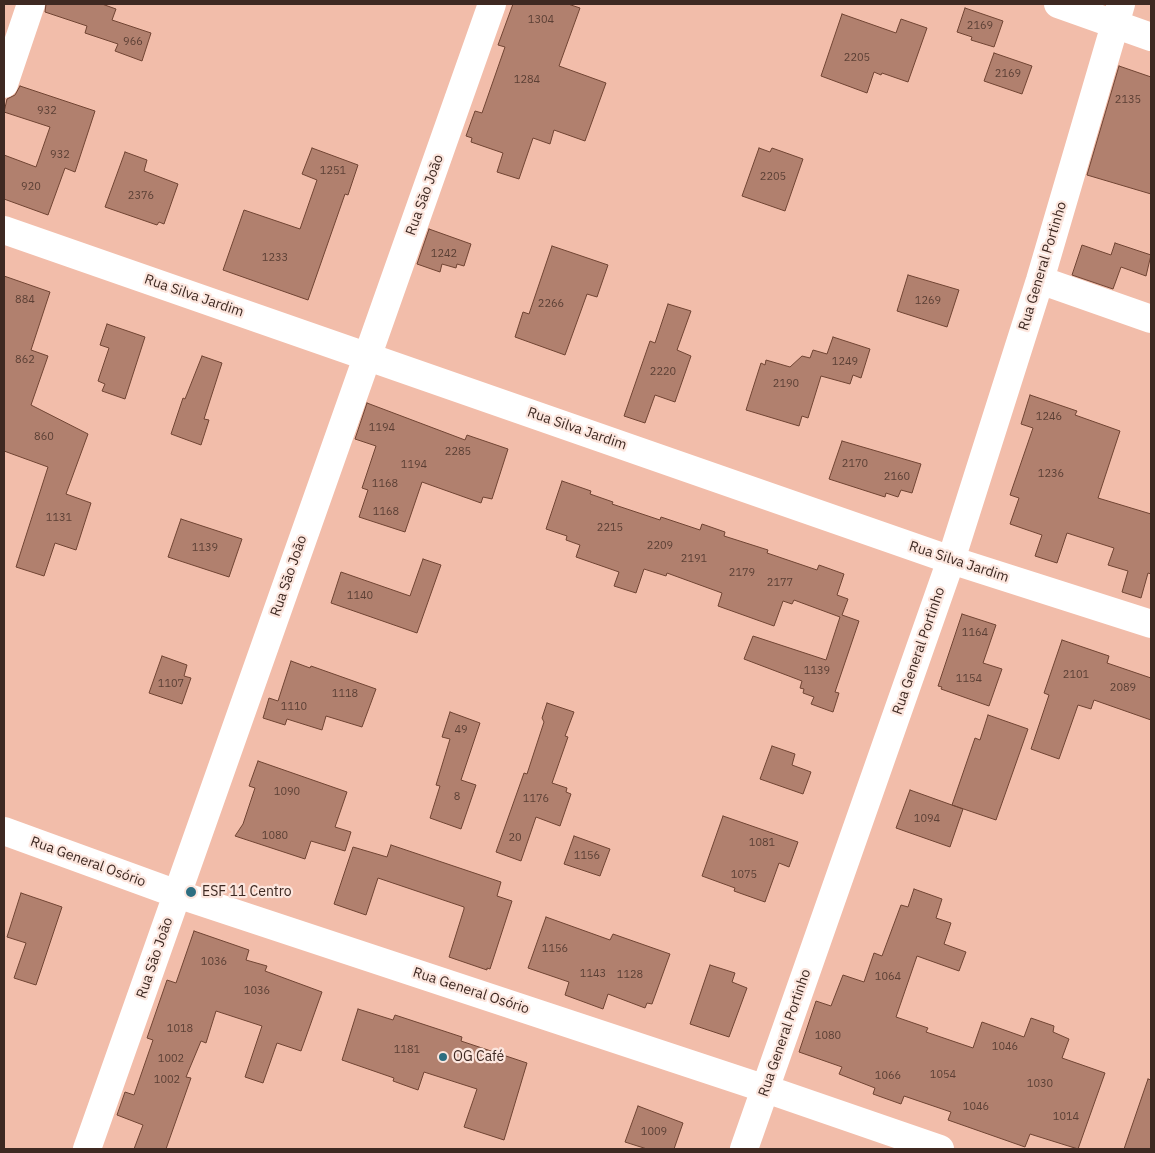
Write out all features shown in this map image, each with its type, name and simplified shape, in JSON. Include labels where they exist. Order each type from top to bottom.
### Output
[{"type":"street","points":[[4,84],[31,4]]},
{"type":"street","name":"Rua São João","points":[[88,1149],[492,4]]},
{"type":"street","points":[[1058,4],[1117,14],[1151,37]]},
{"type":"street","name":"Rua General Portinho","points":[[744,1149],[951,560],[1040,280],[1117,14]]},
{"type":"street","name":"Rua Silva Jardim","points":[[4,230],[951,560],[1151,624]]},
{"type":"street","points":[[1040,280],[1151,318]]},
{"type":"street","name":"Rua General Osório","points":[[4,831],[177,894],[766,1088],[940,1149]]},
{"type":"building","points":[[46,4],[102,4],[116,9],[112,20],[151,33],[142,61],[115,51],[118,44],[85,33],[87,26],[45,12]]},
{"type":"building","points":[[513,4],[568,4],[580,8],[559,66],[606,83],[585,141],[554,130],[550,144],[533,138],[519,179],[497,172],[503,153],[471,142],[472,138],[466,136],[475,111],[482,113],[505,47],[498,45]]},
{"type":"building","points":[[965,8],[1003,21],[994,47],[971,40],[972,37],[957,32]]},
{"type":"building","points":[[842,14],[896,33],[901,19],[927,28],[908,82],[874,72],[867,93],[821,76]]},
{"type":"building","points":[[994,53],[1032,66],[1022,94],[984,81]]},
{"type":"building","points":[[1119,66],[1151,77],[1151,194],[1087,175]]},
{"type":"building","points":[[20,86],[95,111],[75,172],[65,168],[48,215],[4,199],[4,155],[36,167],[50,127],[4,112],[7,99],[15,95]]},
{"type":"building","points":[[312,148],[358,165],[348,195],[345,194],[308,300],[223,270],[244,210],[300,229],[317,180],[302,174]]},
{"type":"building","points":[[759,148],[770,152],[772,148],[803,159],[785,211],[742,196]]},
{"type":"building","points":[[125,152],[147,160],[144,171],[178,184],[164,224],[159,222],[157,225],[105,207]]},
{"type":"building","points":[[429,229],[471,244],[464,266],[457,264],[456,268],[442,264],[440,272],[417,264]]},
{"type":"building","points":[[1115,243],[1151,255],[1146,276],[1121,267],[1113,289],[1072,275],[1082,245],[1111,255]]},
{"type":"building","points":[[552,246],[608,265],[597,297],[587,294],[565,355],[515,337],[523,312],[529,314]]},
{"type":"building","points":[[908,275],[959,290],[947,327],[897,311]]},
{"type":"building","points":[[4,276],[50,292],[31,350],[48,356],[31,405],[88,434],[66,494],[91,503],[76,550],[55,543],[44,576],[16,567],[48,467],[4,451]]},
{"type":"building","points":[[668,304],[691,311],[677,350],[691,356],[675,402],[655,395],[645,423],[624,416],[650,341],[655,343]]},
{"type":"building","points":[[107,324],[145,337],[125,399],[102,391],[105,384],[98,381],[109,348],[100,345]]},
{"type":"building","points":[[833,337],[870,349],[861,378],[853,375],[850,384],[821,376],[808,418],[802,416],[799,426],[746,410],[761,363],[765,365],[766,360],[790,367],[802,356],[810,358],[813,350],[827,354]]},
{"type":"building","points":[[202,356],[222,363],[204,419],[209,420],[201,445],[171,434],[183,398],[185,399]]},
{"type":"building","points":[[1030,395],[1077,411],[1075,415],[1120,431],[1098,498],[1151,514],[1151,574],[1148,573],[1141,598],[1122,592],[1128,571],[1108,565],[1114,548],[1067,533],[1057,563],[1035,556],[1042,535],[1010,524],[1019,498],[1010,495],[1033,428],[1021,424]]},
{"type":"building","points":[[367,403],[465,440],[467,435],[508,449],[492,499],[483,497],[481,503],[422,482],[405,532],[359,517],[368,490],[362,488],[376,446],[355,439]]},
{"type":"building","points":[[842,441],[921,464],[912,493],[901,490],[898,497],[886,493],[885,497],[829,479]]},
{"type":"building","points":[[562,481],[591,491],[590,494],[613,502],[612,504],[660,520],[661,517],[700,530],[702,524],[725,532],[724,536],[768,550],[767,553],[817,570],[819,565],[844,574],[837,595],[848,599],[842,615],[859,621],[835,692],[839,693],[833,712],[811,704],[814,697],[803,693],[804,689],[800,688],[802,681],[744,659],[753,636],[826,660],[840,617],[794,600],[792,604],[783,601],[774,626],[718,606],[722,593],[667,573],[666,576],[644,569],[636,593],[614,586],[619,572],[576,557],[580,545],[566,540],[567,536],[546,529]]},
{"type":"building","points":[[181,519],[242,539],[229,577],[168,557]]},
{"type":"building","points":[[423,559],[441,565],[417,633],[331,603],[341,572],[410,596]]},
{"type":"building","points":[[962,614],[996,625],[983,663],[1002,669],[989,706],[941,689],[942,687],[938,686]]},
{"type":"building","points":[[1062,640],[1109,656],[1107,663],[1151,678],[1151,720],[1094,700],[1091,709],[1078,705],[1059,759],[1031,749],[1049,695],[1044,693]]},
{"type":"building","points":[[162,656],[187,665],[184,676],[191,678],[182,704],[149,693]]},
{"type":"building","points":[[291,661],[310,668],[311,666],[376,689],[362,727],[326,716],[322,730],[287,719],[285,725],[263,718],[269,698],[278,701]]},
{"type":"building","points":[[547,703],[574,712],[565,736],[568,737],[552,783],[567,788],[566,792],[571,794],[560,826],[536,817],[521,861],[496,852],[524,773],[527,774],[544,722],[542,718]]},
{"type":"building","points":[[450,712],[480,723],[461,780],[476,785],[461,829],[430,818],[440,786],[436,785],[450,739],[442,737]]},
{"type":"building","points":[[988,715],[1028,729],[996,820],[952,805],[975,738],[980,740]]},
{"type":"building","points":[[772,746],[795,754],[792,765],[811,772],[803,794],[760,779]]},
{"type":"building","points":[[258,761],[347,792],[335,827],[351,832],[345,851],[311,841],[305,859],[235,836],[243,824],[255,788],[249,786]]},
{"type":"building","points":[[910,790],[963,809],[950,847],[896,828]]},
{"type":"building","points":[[723,816],[798,842],[789,867],[779,863],[765,902],[734,891],[735,888],[702,876]]},
{"type":"building","points":[[574,836],[610,849],[600,876],[564,864]]},
{"type":"building","points":[[391,845],[501,882],[497,896],[512,901],[490,969],[487,968],[487,970],[449,957],[464,907],[378,878],[366,915],[334,904],[353,847],[387,857]]},
{"type":"building","points":[[914,889],[942,899],[936,918],[951,923],[944,944],[966,952],[959,971],[917,956],[896,1017],[928,1028],[926,1032],[973,1048],[982,1022],[1024,1037],[1031,1018],[1054,1026],[1053,1032],[1069,1039],[1062,1058],[1105,1073],[1078,1149],[1030,1134],[1025,1147],[948,1120],[951,1112],[904,1096],[901,1104],[873,1094],[875,1088],[839,1074],[842,1067],[799,1052],[816,1001],[831,1006],[843,975],[864,982],[874,953],[882,956],[901,905],[908,907]]},
{"type":"building","points":[[21,893],[62,907],[36,985],[14,978],[26,943],[7,937]]},
{"type":"building","points":[[546,917],[610,940],[613,934],[670,954],[652,1004],[647,1003],[645,1008],[608,994],[603,1009],[565,995],[569,982],[528,968]]},
{"type":"building","points":[[194,931],[249,950],[246,960],[267,966],[265,971],[322,992],[301,1051],[277,1043],[263,1083],[245,1077],[262,1026],[216,1011],[206,1043],[201,1041],[186,1077],[191,1078],[166,1149],[134,1149],[143,1125],[117,1115],[125,1092],[134,1095],[153,1040],[147,1038],[167,980],[176,983]]},
{"type":"building","points":[[710,965],[735,973],[732,982],[747,988],[729,1037],[690,1024]]},
{"type":"building","points":[[358,1009],[393,1020],[395,1015],[462,1037],[461,1041],[527,1063],[504,1140],[464,1127],[477,1089],[424,1072],[418,1090],[393,1081],[394,1078],[342,1060]]},
{"type":"building","points":[[1148,1079],[1151,1080],[1151,1149],[1124,1149]]},
{"type":"building","points":[[638,1106],[683,1123],[674,1149],[647,1149],[625,1142]]},
{"type":"place","name":"ESF 11 Centro","points":[[191,892]]},
{"type":"place","name":"OG Café","points":[[443,1057]]}]
